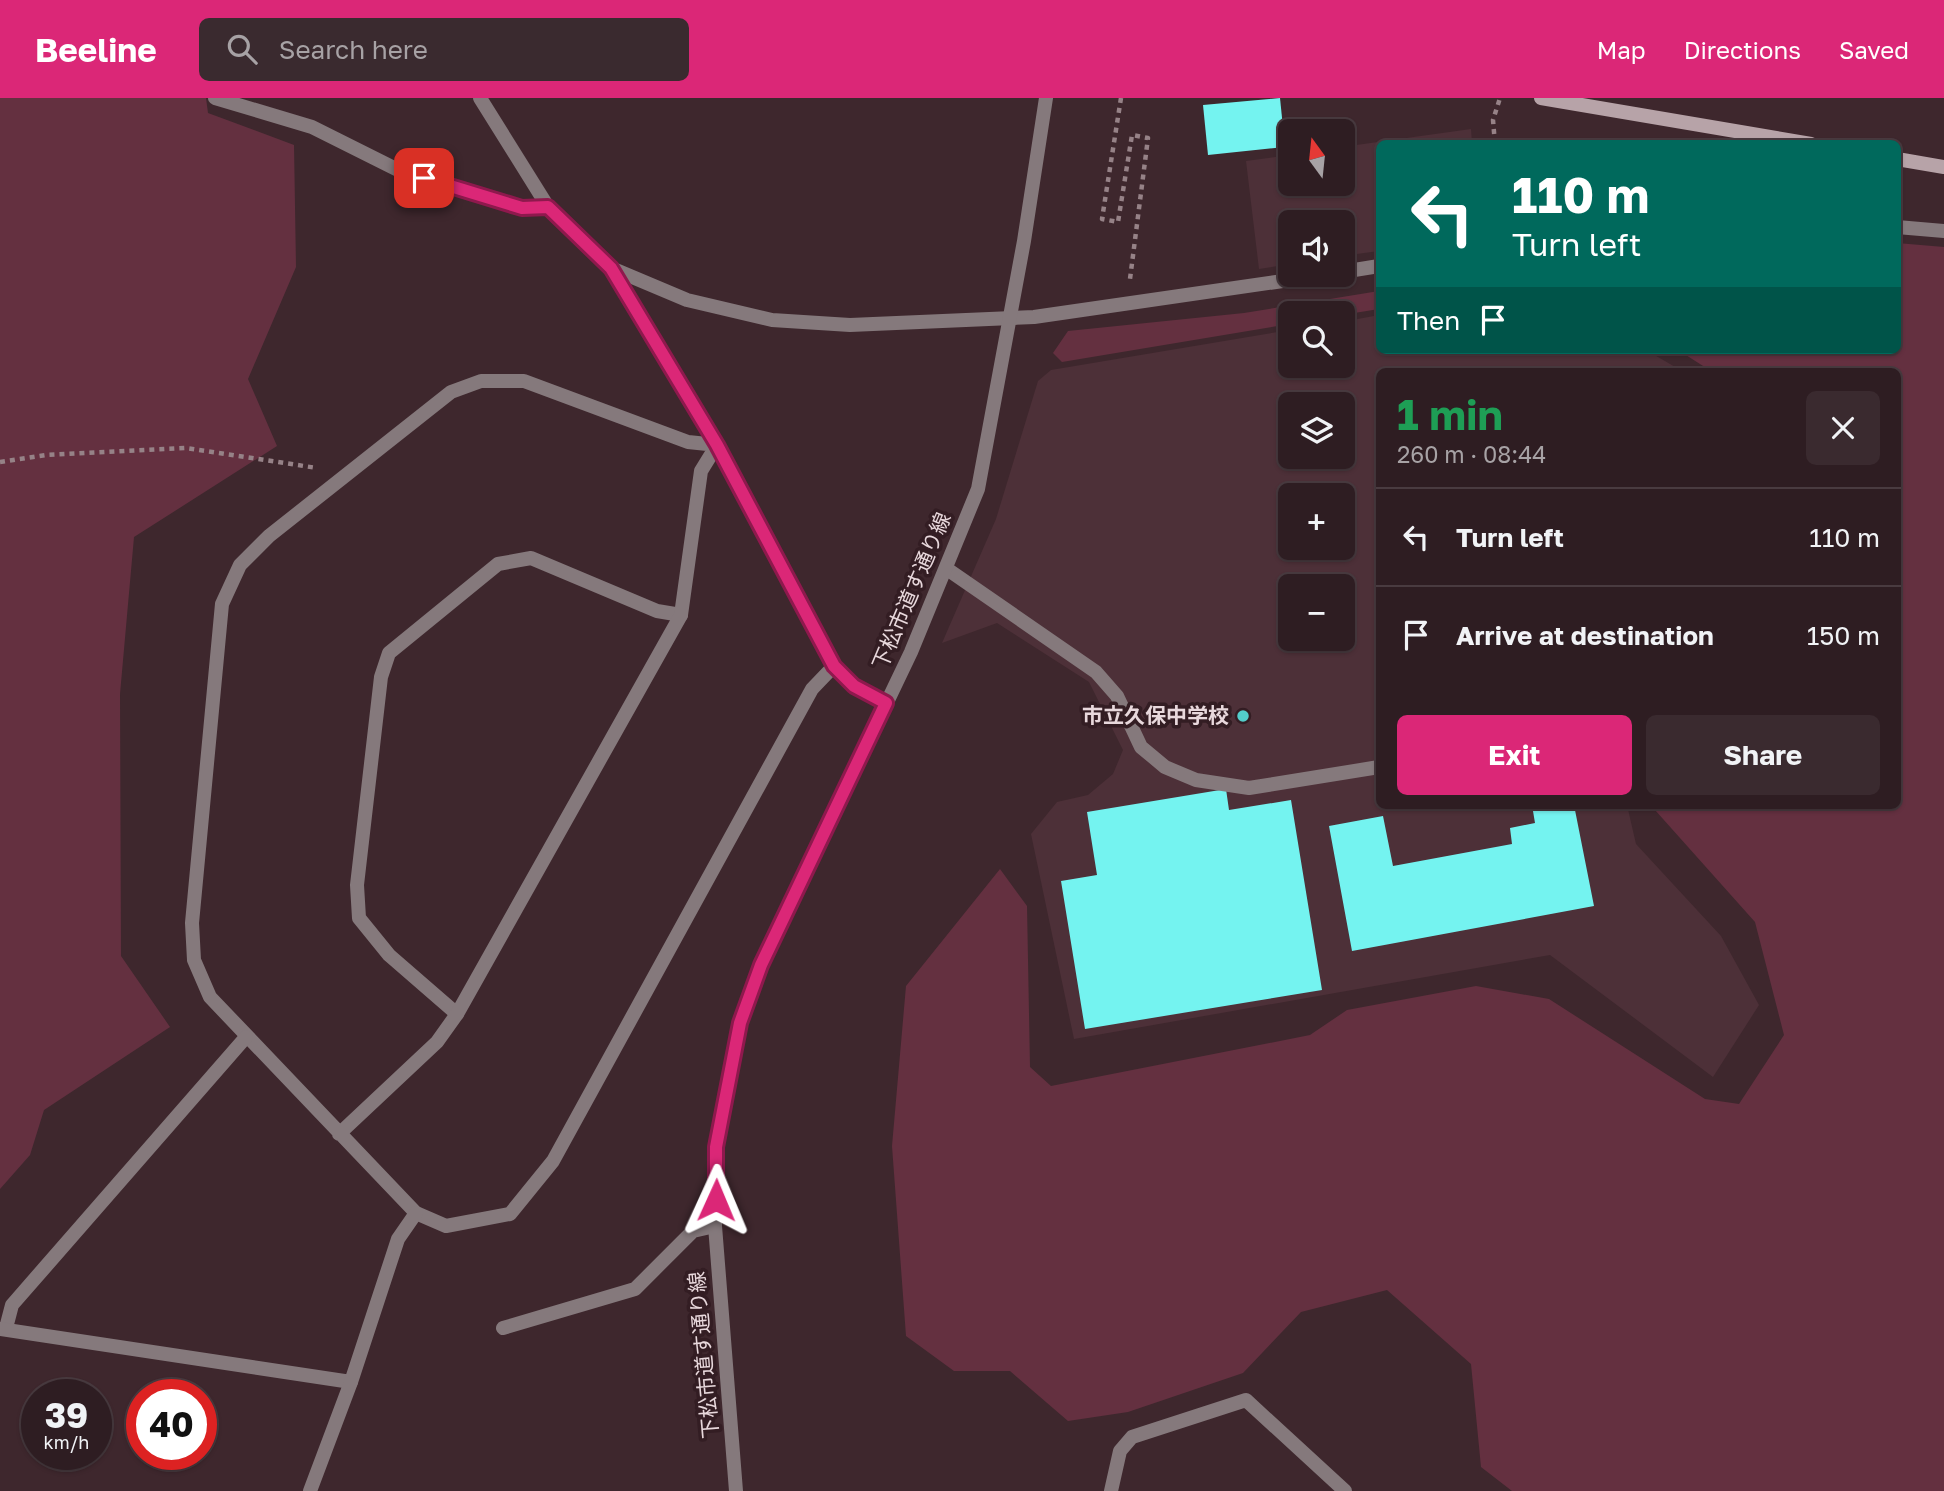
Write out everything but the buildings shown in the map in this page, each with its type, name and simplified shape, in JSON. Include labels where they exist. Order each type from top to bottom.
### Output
[{"type":"main road","points":[[1541,98],[1788,140]]},
{"type":"main road","points":[[1901,160],[1944,167]]},
{"type":"street","points":[[215,98],[312,127],[398,170],[522,208],[548,207]]},
{"type":"street","points":[[480,98],[548,207],[611,268],[717,445],[834,666],[854,686],[886,703]]},
{"type":"street","name":"下松市道す通り線","points":[[737,1491],[715,1226],[716,1147],[740,1023],[761,965],[886,703],[947,569],[978,489],[1010,318],[1046,98]]},
{"type":"street","points":[[1901,227],[1944,231]]},
{"type":"street","points":[[1355,270],[1376,266]]},
{"type":"street","points":[[611,268],[687,300],[772,320],[850,326],[1010,318],[1133,304],[1278,282]]},
{"type":"street","points":[[717,445],[688,442],[524,381],[481,381],[451,392],[270,536],[240,565],[222,604],[192,923],[194,960],[210,997],[416,1213],[446,1226],[510,1214],[553,1161],[812,689],[834,666]]},
{"type":"street","points":[[339,1135],[437,1042],[457,1014],[681,615],[701,471],[717,445]]},
{"type":"street","points":[[457,1014],[389,955],[359,918],[357,885],[381,677],[389,653],[498,564],[531,558],[657,611],[681,615]]},
{"type":"street","points":[[947,569],[1096,672],[1117,696],[1141,747],[1165,767],[1196,780],[1249,788],[1376,767]]},
{"type":"street","points":[[246,1037],[12,1305],[3,1328],[351,1382]]},
{"type":"street","points":[[310,1491],[351,1382],[398,1239],[416,1213]]},
{"type":"street","points":[[503,1328],[635,1289],[693,1231],[715,1226]]},
{"type":"street","points":[[1111,1491],[1120,1451],[1132,1437],[1246,1400],[1345,1491]]},
{"type":"path","points":[[1121,98],[1102,219],[1118,222],[1132,135],[1148,138],[1129,283]]},
{"type":"path","points":[[1495,140],[1493,120],[1500,98]]},
{"type":"path","points":[[0,462],[46,455],[186,448],[264,458],[348,474]]},
{"type":"shaded area","points":[[0,98],[206,98],[208,113],[294,145],[296,267],[248,379],[277,446],[134,537],[120,694],[121,956],[170,1027],[44,1110],[30,1155],[0,1189]]},
{"type":"shaded area","points":[[1471,129],[1472,140],[1392,140]]},
{"type":"shaded area","points":[[1376,142],[1376,251],[1355,254],[1355,210],[1278,210],[1278,266],[1259,269],[1246,161],[1278,157],[1278,196],[1355,196],[1355,145]]},
{"type":"shaded area","points":[[1901,243],[1944,247],[1944,1491],[1512,1491],[1481,1467],[1471,1364],[1387,1290],[1301,1312],[1243,1373],[1128,1412],[1068,1421],[1010,1371],[954,1371],[906,1336],[892,1146],[906,986],[1000,869],[1027,906],[1030,1067],[1051,1086],[1310,1035],[1347,1010],[1476,986],[1549,999],[1705,1099],[1739,1104],[1784,1035],[1755,922],[1655,809],[1901,809],[1901,368],[1706,368],[1684,354],[1901,354]]},
{"type":"shaded area","points":[[1376,291],[1376,309],[1355,313],[1355,301],[1318,301]]},
{"type":"shaded area","points":[[1278,307],[1278,326],[1062,362],[1053,353],[1068,331]]},
{"type":"shaded area","name":"市立久保中学校","points":[[1376,316],[1376,354],[1653,354],[1677,368],[1376,368],[1376,809],[1628,809],[1636,844],[1721,936],[1759,1005],[1713,1077],[1550,955],[1074,1039],[1031,834],[1057,802],[1088,795],[1113,774],[1123,750],[1089,682],[997,623],[942,643],[996,519],[1038,381],[1051,370],[1278,332],[1278,378],[1355,378],[1355,320]]},
{"type":"place","name":"市立久保中学校","points":[[1243,716]]},
{"type":"route","points":[[424,178],[522,208],[548,207],[611,268],[717,445],[834,666],[854,686],[886,703],[761,965],[740,1023],[716,1147],[716,1200]]}]
